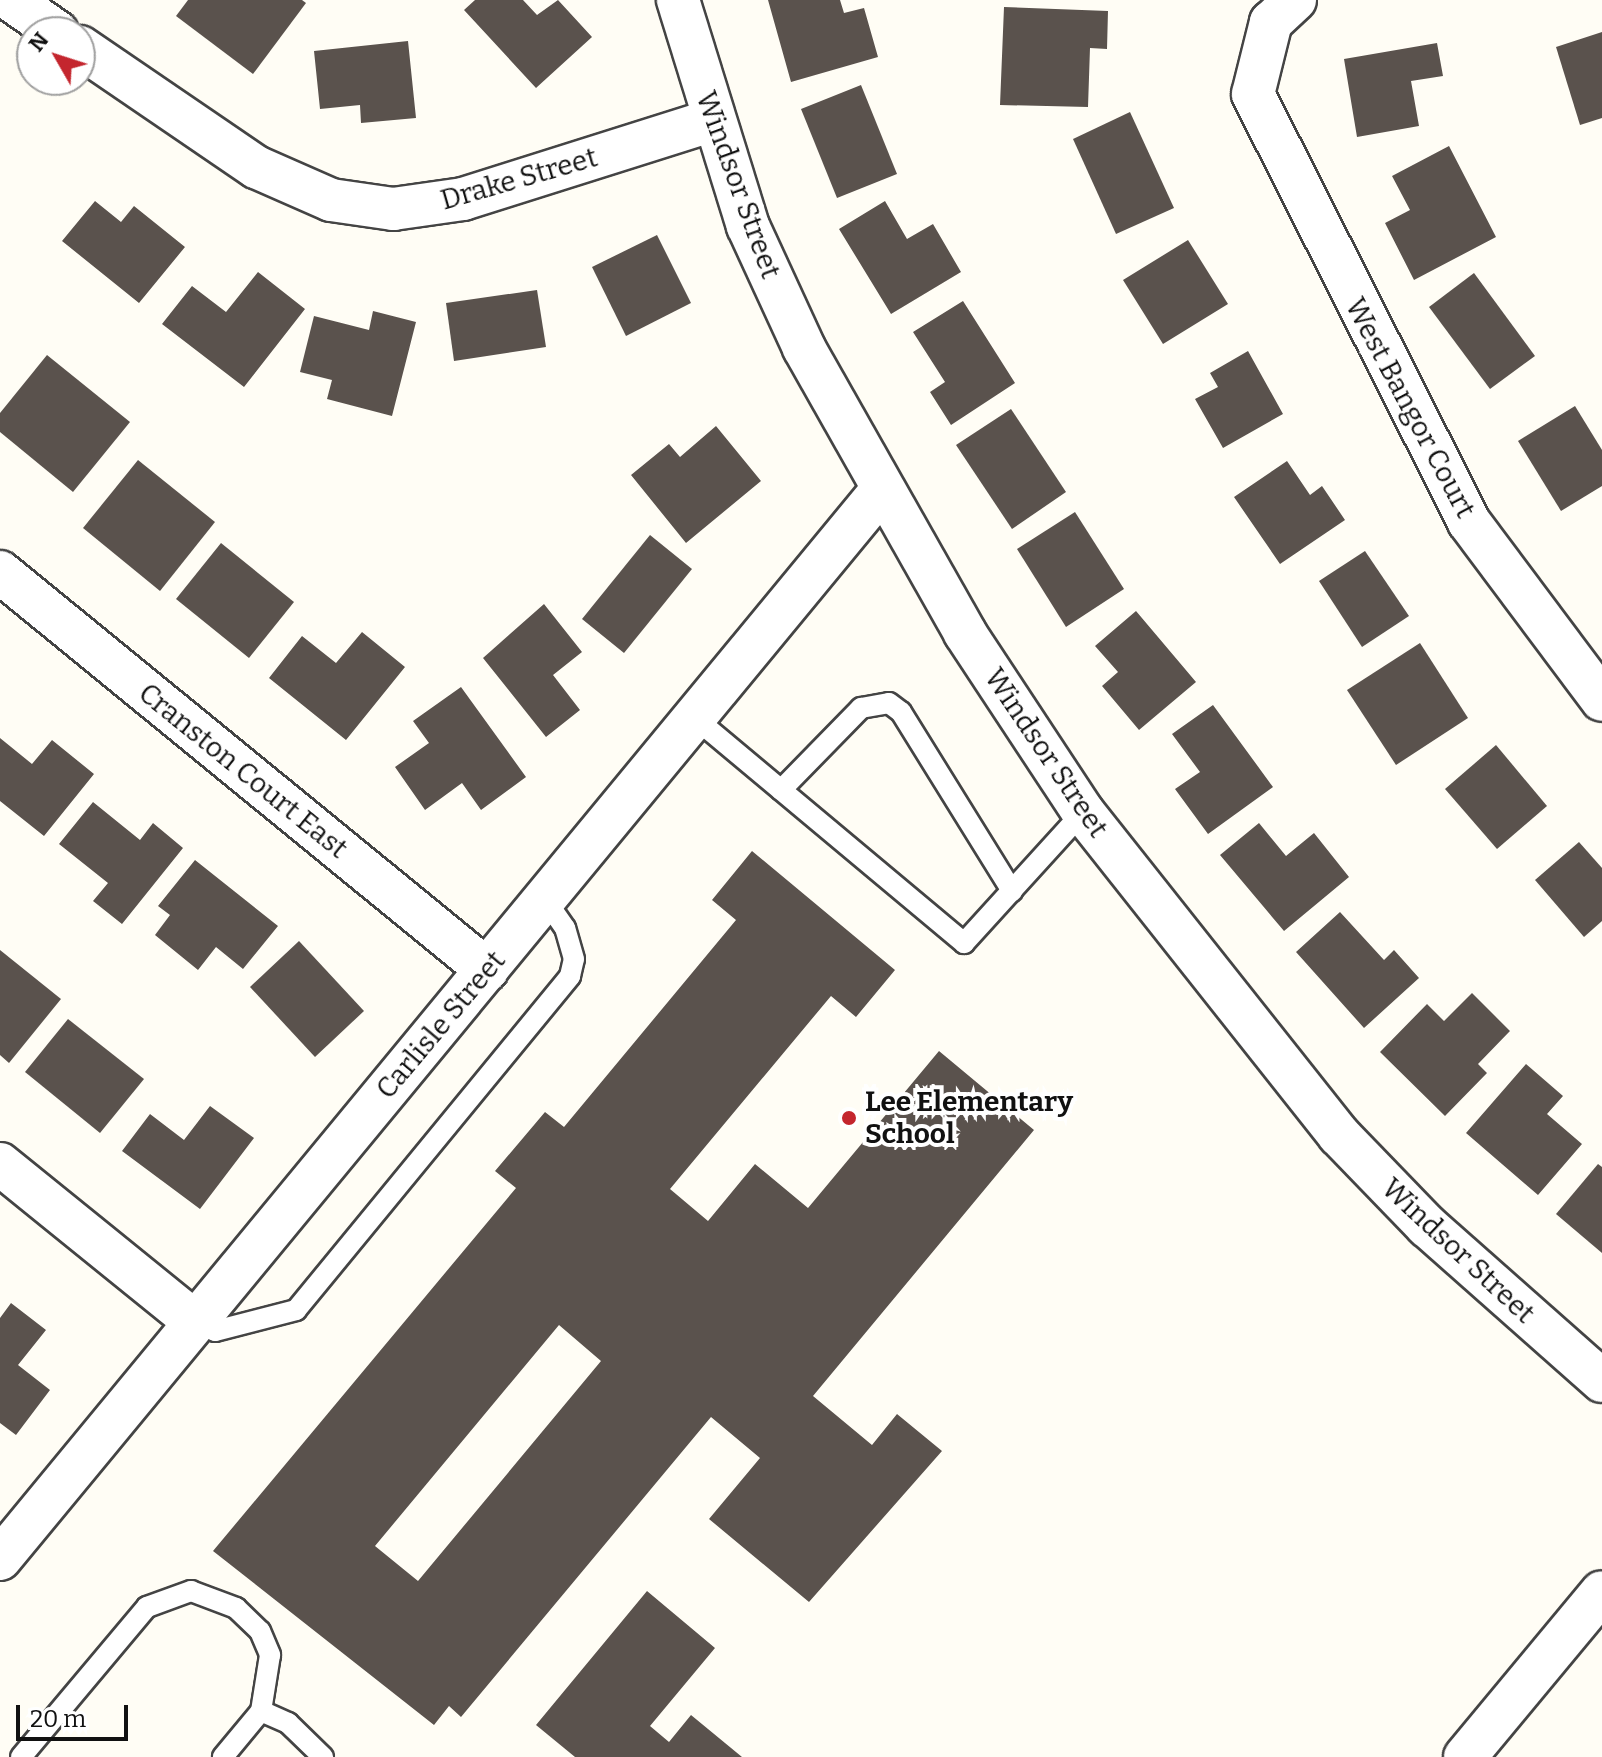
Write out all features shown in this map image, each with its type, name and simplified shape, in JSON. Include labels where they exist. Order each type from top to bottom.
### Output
[{"type":"street","points":[[11,0],[34,16]]},
{"type":"street","name":"Windsor Street","points":[[678,0],[711,121],[773,285],[881,491],[1083,812],[1339,1135],[1427,1226],[1602,1381]]},
{"type":"street","name":"West Bangor Court","points":[[1295,0],[1271,22],[1253,94],[1469,522],[1602,700]]},
{"type":"street","name":"Drake Street","points":[[96,58],[256,167],[331,200],[393,209],[463,199],[711,121]]},
{"type":"street","name":"Carlisle Street","points":[[0,1559],[881,491]]},
{"type":"street","name":"Cranston Court East","points":[[0,572],[487,970]]},
{"type":"street","points":[[0,1164],[195,1322]]},
{"type":"street","points":[[1465,1757],[1602,1592]]},
{"type":"lane","points":[[781,790],[861,708],[889,703],[901,712],[1012,891]]},
{"type":"lane","points":[[695,718],[964,943],[1083,812]]},
{"type":"lane","points":[[195,1322],[215,1331],[296,1310],[570,976],[574,959],[565,928],[545,899]]},
{"type":"lane","points":[[21,1757],[147,1607],[191,1591],[236,1608],[260,1631],[272,1679],[261,1711],[223,1757]]},
{"type":"lane","points":[[261,1711],[288,1723],[323,1757]]},
{"type":"building","points":[[188,0],[302,0],[306,3],[253,74],[176,16]]},
{"type":"building","points":[[475,0],[523,0],[537,15],[558,0],[592,37],[536,88],[464,10]]},
{"type":"building","points":[[768,0],[840,0],[844,13],[864,8],[878,57],[791,82]]},
{"type":"building","points":[[1004,7],[1108,11],[1107,49],[1090,48],[1088,107],[1000,105]]},
{"type":"building","points":[[1602,32],[1602,118],[1580,125],[1556,47]]},
{"type":"building","points":[[408,41],[416,118],[361,123],[360,105],[320,109],[314,51]]},
{"type":"building","points":[[1437,43],[1443,76],[1411,81],[1419,126],[1357,137],[1344,59]]},
{"type":"building","points":[[861,85],[897,174],[837,198],[801,109]]},
{"type":"building","points":[[1130,112],[1174,208],[1116,234],[1073,139]]},
{"type":"building","points":[[1449,146],[1496,237],[1414,280],[1385,223],[1410,210],[1392,176]]},
{"type":"building","points":[[95,201],[121,222],[134,206],[185,247],[139,303],[62,241]]},
{"type":"building","points":[[885,201],[907,239],[933,224],[961,272],[891,314],[839,229]]},
{"type":"building","points":[[657,235],[691,303],[626,336],[592,267]]},
{"type":"building","points":[[1188,240],[1228,304],[1163,344],[1123,280]]},
{"type":"building","points":[[258,272],[305,309],[244,387],[162,324],[192,286],[226,312]]},
{"type":"building","points":[[1474,273],[1535,356],[1490,389],[1429,307]]},
{"type":"building","points":[[537,290],[546,347],[454,361],[446,303]]},
{"type":"building","points":[[963,301],[1015,383],[951,425],[930,392],[945,382],[913,332]]},
{"type":"building","points":[[373,311],[416,322],[392,416],[327,399],[332,380],[300,372],[314,316],[369,330]]},
{"type":"building","points":[[1248,351],[1283,414],[1223,448],[1195,399],[1218,387],[1210,373]]},
{"type":"building","points":[[47,355],[130,422],[73,492],[0,432],[0,413]]},
{"type":"building","points":[[1575,406],[1602,450],[1602,486],[1561,511],[1518,441]]},
{"type":"building","points":[[1011,409],[1066,492],[1012,529],[956,445]]},
{"type":"building","points":[[716,426],[761,481],[686,543],[631,475],[669,444],[680,457]]},
{"type":"building","points":[[138,460],[215,522],[160,591],[83,528]]},
{"type":"building","points":[[1287,461],[1310,495],[1322,486],[1345,520],[1280,564],[1234,497]]},
{"type":"building","points":[[1075,512],[1124,589],[1066,627],[1017,549]]},
{"type":"building","points":[[650,535],[692,569],[624,653],[582,619]]},
{"type":"building","points":[[221,543],[294,602],[249,658],[176,599]]},
{"type":"building","points":[[1365,551],[1409,616],[1362,647],[1319,581]]},
{"type":"building","points":[[544,604],[582,652],[553,675],[580,710],[546,737],[483,658]]},
{"type":"building","points":[[1136,611],[1196,682],[1139,730],[1102,686],[1118,672],[1095,646]]},
{"type":"building","points":[[362,632],[405,667],[346,740],[269,678],[302,636],[336,663]]},
{"type":"building","points":[[1420,643],[1468,718],[1396,765],[1347,690]]},
{"type":"building","points":[[461,687],[526,777],[481,810],[462,783],[425,810],[395,767],[429,743],[413,721]]},
{"type":"building","points":[[1213,705],[1273,787],[1208,834],[1175,789],[1200,772],[1172,734]]},
{"type":"building","points":[[0,738],[32,764],[52,740],[94,774],[44,836],[0,801]]},
{"type":"building","points":[[1496,745],[1547,806],[1497,849],[1445,789]]},
{"type":"building","points":[[93,802],[140,840],[153,823],[183,848],[122,924],[93,901],[108,883],[59,844]]},
{"type":"building","points":[[1259,823],[1286,856],[1314,833],[1349,877],[1284,931],[1220,855]]},
{"type":"building","points":[[1579,842],[1602,868],[1602,921],[1584,937],[1535,880]]},
{"type":"building","points":[[752,851],[895,970],[856,1017],[831,996],[670,1189],[708,1221],[755,1164],[808,1208],[939,1051],[1034,1130],[813,1396],[872,1445],[897,1414],[942,1451],[809,1602],[709,1519],[760,1458],[711,1417],[461,1717],[449,1706],[434,1725],[213,1551],[516,1188],[495,1171],[545,1112],[564,1127],[736,920],[712,900]],"holes":[[[559,1325],[601,1361],[418,1581],[375,1546]]]},
{"type":"building","points":[[195,860],[278,926],[243,969],[216,947],[198,970],[155,935],[170,915],[158,906]]},
{"type":"building","points":[[1340,912],[1384,960],[1394,950],[1419,978],[1364,1028],[1296,952]]},
{"type":"building","points":[[299,941],[364,1011],[315,1057],[250,987]]},
{"type":"building","points":[[0,950],[61,999],[9,1063],[0,1055]]},
{"type":"building","points":[[1472,993],[1510,1031],[1478,1064],[1487,1073],[1445,1116],[1380,1052],[1427,1004],[1444,1021]]},
{"type":"building","points":[[68,1019],[144,1079],[100,1133],[25,1072]]},
{"type":"building","points":[[1526,1064],[1563,1096],[1547,1114],[1582,1144],[1538,1195],[1466,1133]]},
{"type":"building","points":[[210,1106],[254,1138],[200,1209],[122,1151],[150,1114],[184,1140]]},
{"type":"building","points":[[1598,1164],[1602,1167],[1602,1253],[1556,1214]]},
{"type":"building","points":[[11,1303],[46,1330],[18,1365],[50,1390],[16,1435],[0,1423],[0,1318]]},
{"type":"building","points":[[647,1591],[715,1648],[650,1726],[669,1742],[691,1715],[742,1757],[575,1757],[536,1725]]},
{"type":"place","name":"Lee Elementary School","points":[[849,1118]]}]
